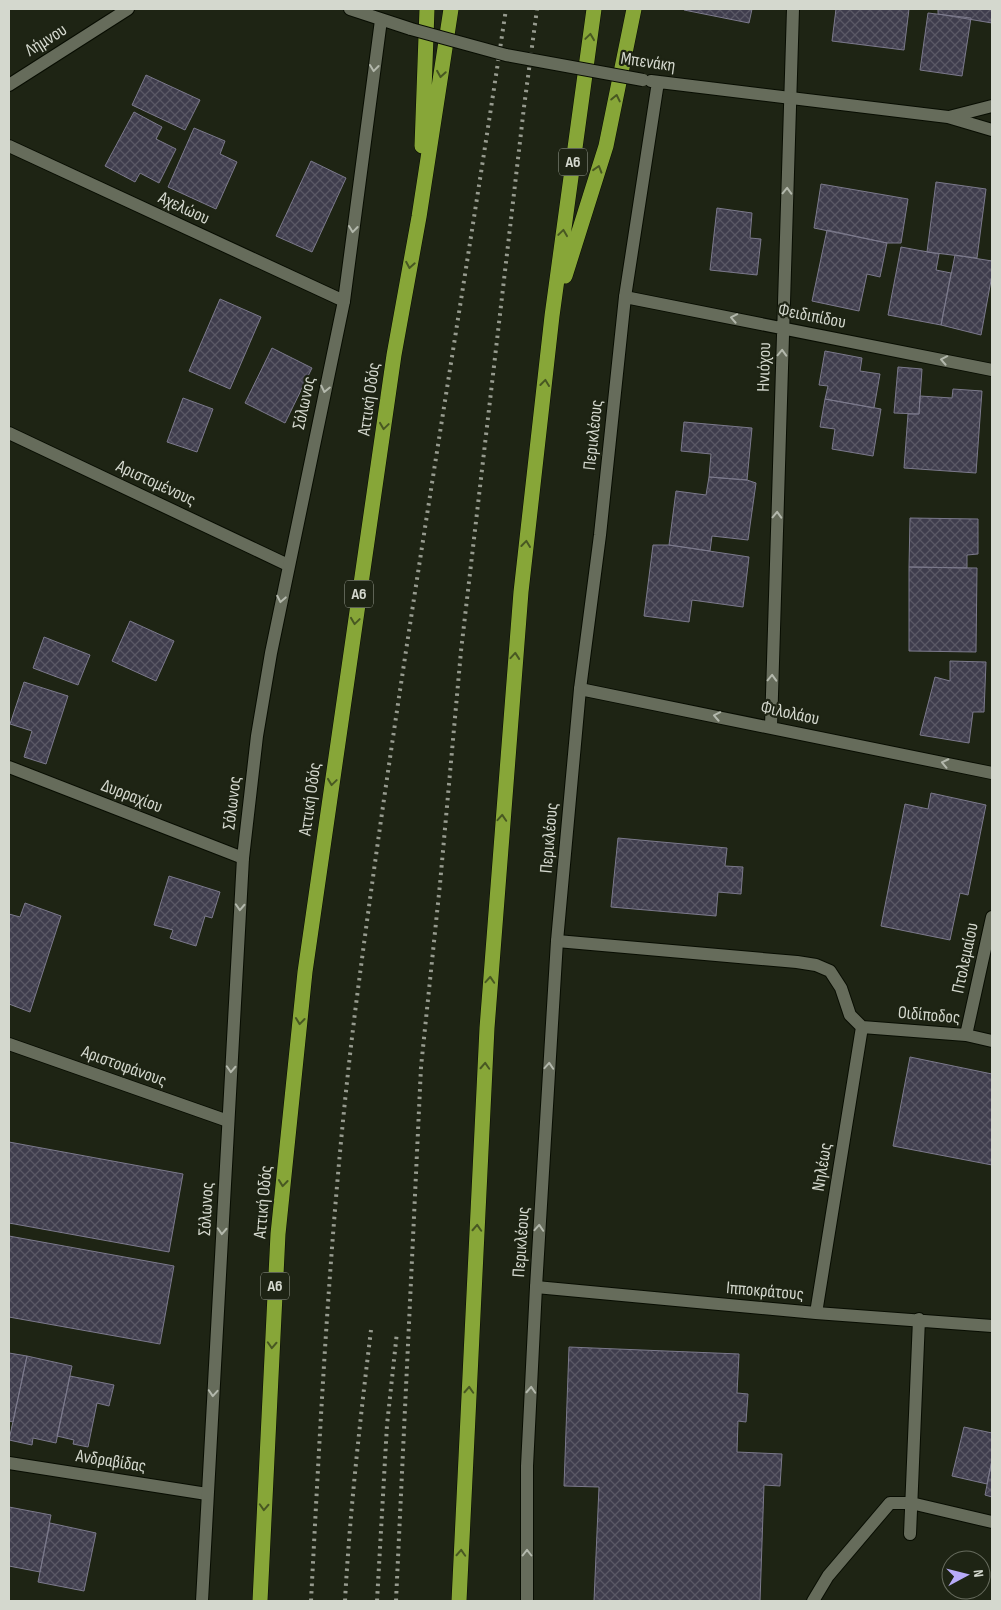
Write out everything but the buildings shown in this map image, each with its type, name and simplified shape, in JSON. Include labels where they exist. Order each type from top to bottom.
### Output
[{"type":"highway","points":[[419,217],[427,9]]},
{"type":"highway","name":"Αττική Οδός","points":[[260,1601],[278,1234],[304,972],[394,355],[419,217],[451,9]]},
{"type":"highway","name":"Α6","points":[[459,1601],[487,1028],[521,592],[552,316],[594,9]]},
{"type":"highway","points":[[552,316],[606,146],[634,9]]},
{"type":"street","name":"Λήμνου","points":[[9,85],[128,9]]},
{"type":"street","name":"Μπενάκη","points":[[350,9],[380,20],[506,55],[643,80],[948,117],[992,130]]},
{"type":"street","name":"Ηνιόχου","points":[[771,727],[793,9]]},
{"type":"street","name":"Σόλωνος","points":[[202,1601],[243,858],[259,727],[271,653],[344,301],[380,20]]},
{"type":"street","name":"Περικλέους","points":[[527,1601],[527,1466],[557,940],[580,689],[600,536],[625,297],[658,82]]},
{"type":"street","name":"Μπενάκη","points":[[948,117],[992,106]]},
{"type":"street","name":"Αχελώου","points":[[9,146],[344,301]]},
{"type":"street","name":"Φειδιπίδου","points":[[625,297],[992,370]]},
{"type":"street","name":"Αριστομένους","points":[[9,433],[288,565]]},
{"type":"street","name":"Φιλολάου","points":[[580,689],[992,773]]},
{"type":"street","name":"Δυρραχίου","points":[[9,767],[243,858]]},
{"type":"street","name":"Πτολεμαίου","points":[[966,1035],[992,917]]},
{"type":"street","points":[[557,940],[816,965],[830,971],[841,988],[850,1015],[862,1027]]},
{"type":"street","name":"Οιδίποδος","points":[[862,1027],[966,1035],[992,1041]]},
{"type":"street","name":"Νηλέως","points":[[816,1313],[862,1027]]},
{"type":"street","name":"Αριστοφάνους","points":[[9,1044],[228,1121]]},
{"type":"street","name":"Ιπποκράτους","points":[[536,1287],[816,1313],[919,1319],[992,1326]]},
{"type":"street","points":[[910,1534],[919,1319]]},
{"type":"street","name":"Ανδραβίδας","points":[[9,1463],[207,1494]]},
{"type":"street","points":[[813,1601],[828,1576],[890,1503],[911,1504],[992,1522]]},
{"type":"railway","points":[[311,1601],[329,1287],[350,1052],[394,732],[506,9]]},
{"type":"railway","points":[[396,1601],[421,1067],[461,651],[537,9]]},
{"type":"railway","points":[[345,1601],[356,1466],[371,1330]]},
{"type":"railway","points":[[377,1601],[387,1425],[397,1332]]}]
